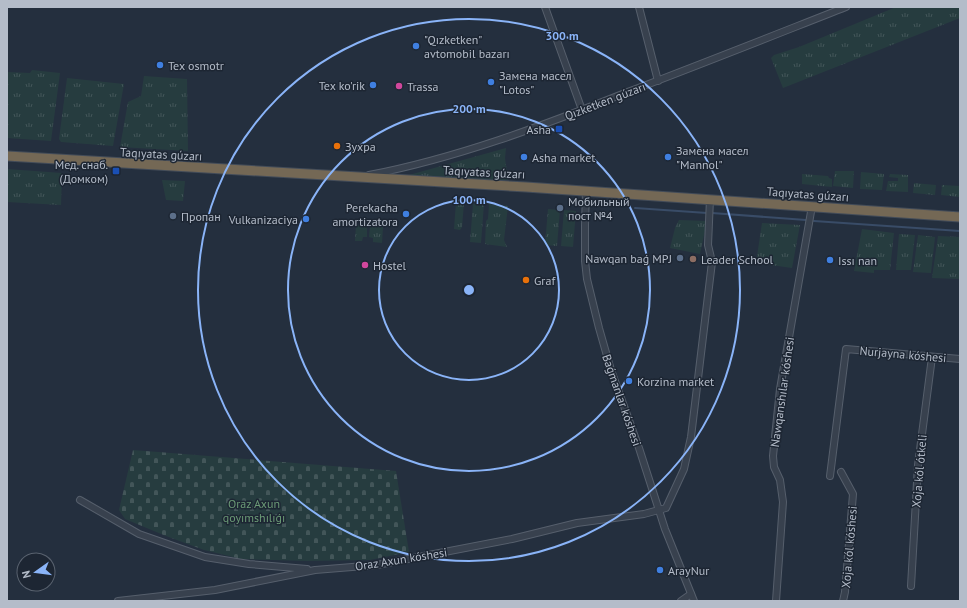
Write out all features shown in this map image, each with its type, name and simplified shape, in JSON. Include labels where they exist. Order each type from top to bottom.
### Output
[{"type":"highway","name":"Taqıyatas gúzarı","points":[[7,156],[586,191],[960,217]]},
{"type":"street","points":[[545,7],[582,110]]},
{"type":"street","points":[[639,7],[658,81]]},
{"type":"street","points":[[825,7],[827,14]]},
{"type":"street","name":"Qızketken gúzarı","points":[[360,177],[396,170],[462,152],[582,110],[846,7]]},
{"type":"street","name":"Baǵmanlar kóshesi","points":[[586,191],[585,261],[590,294],[610,370],[673,550],[694,601]]},
{"type":"street","points":[[659,509],[666,508],[684,469],[691,437],[712,262],[708,245],[710,199]]},
{"type":"street","name":"Nawqanshılar kóshesi","points":[[776,601],[783,502],[780,480],[774,467],[773,456],[780,389],[812,206]]},
{"type":"street","name":"Nurjayna kóshesi","points":[[830,476],[846,349],[960,359]]},
{"type":"street","name":"Xoja kól ótkeli","points":[[911,586],[918,465],[932,357]]},
{"type":"street","name":"Xoja kól kóshesi","points":[[841,472],[853,494],[843,601]]},
{"type":"street","points":[[80,500],[139,534],[205,557],[249,564],[315,570]]},
{"type":"street","name":"Oraz Axun kóshesi","points":[[118,601],[215,590],[315,570],[377,565],[512,539],[577,523],[644,514],[659,509]]},
{"type":"street","points":[[681,601],[691,594]]},
{"type":"green space","points":[[896,7],[960,7],[960,18],[783,88],[771,58],[774,55],[799,47]]},
{"type":"green space","points":[[32,70],[60,73],[51,141],[7,138],[7,72],[30,73]]},
{"type":"green space","points":[[144,76],[187,79],[188,151],[120,147],[128,102],[141,96]]},
{"type":"green space","points":[[67,78],[124,84],[113,146],[61,142],[59,139]]},
{"type":"green space","points":[[506,148],[505,158],[508,180],[409,175]]},
{"type":"green space","points":[[7,169],[62,173],[61,205],[7,202]]},
{"type":"green space","points":[[835,171],[854,171],[853,188],[833,186]]},
{"type":"green space","points":[[861,172],[884,174],[882,190],[860,189]]},
{"type":"green space","points":[[802,174],[828,176],[832,179],[832,187],[802,184]]},
{"type":"green space","points":[[890,174],[908,175],[908,192],[886,191],[888,181],[898,181],[898,178],[889,177]]},
{"type":"green space","points":[[162,180],[185,181],[183,201],[166,200]]},
{"type":"green space","points":[[914,183],[936,185],[935,195],[913,193]]},
{"type":"green space","points":[[942,185],[960,186],[960,197],[941,195]]},
{"type":"green space","points":[[456,202],[464,203],[462,227],[460,230],[454,229]]},
{"type":"green space","points":[[473,204],[484,204],[481,243],[470,242]]},
{"type":"green space","points":[[489,204],[508,206],[504,240],[507,247],[485,244],[486,221],[488,219]]},
{"type":"green space","points":[[548,209],[560,210],[557,246],[545,245]]},
{"type":"green space","points":[[564,210],[576,211],[573,247],[561,246]]},
{"type":"green space","points":[[679,220],[707,221],[700,254],[670,248],[675,228]]},
{"type":"green space","points":[[762,223],[800,225],[792,268],[756,263]]},
{"type":"green space","points":[[356,225],[367,226],[367,237],[363,237],[362,241],[355,241]]},
{"type":"green space","points":[[370,226],[383,227],[382,243],[373,242],[373,238],[369,237]]},
{"type":"green space","points":[[862,229],[894,233],[890,270],[874,270],[874,273],[854,271]]},
{"type":"green space","points":[[899,234],[915,235],[911,270],[896,270]]},
{"type":"green space","points":[[918,235],[935,237],[931,273],[913,272]]},
{"type":"green space","points":[[938,236],[960,237],[960,279],[932,278]]},
{"type":"green space","name":"Oraz Axun qoyımshılıǵı","points":[[133,450],[396,471],[409,552],[370,560],[307,561],[241,559],[204,550],[166,536],[125,519],[119,510]]},
{"type":"waterway","points":[[635,208],[707,213]]},
{"type":"waterway","points":[[712,213],[806,220]]},
{"type":"waterway","points":[[814,221],[960,231]]},
{"type":"place","name":"\"Qızketken\" avtomobil bazarı","points":[[416,46]]},
{"type":"place","name":"Tex osmotr","points":[[160,65]]},
{"type":"place","name":"Замена масел \"Lotos\"","points":[[491,82]]},
{"type":"place","name":"Tex ko'rik","points":[[373,85]]},
{"type":"place","name":"Trassa","points":[[399,86]]},
{"type":"place","name":"Asha","points":[[559,129]]},
{"type":"place","name":"Зухра","points":[[337,146]]},
{"type":"place","name":"Asha market","points":[[524,157]]},
{"type":"place","name":"Замена масел \"Mannol\"","points":[[668,157]]},
{"type":"place","name":"Мед. снаб. (Домком)","points":[[116,171]]},
{"type":"place","name":"Мобильный пост №4","points":[[560,208]]},
{"type":"place","name":"Perekacha amortizatora","points":[[406,214]]},
{"type":"place","name":"Пропан","points":[[173,216]]},
{"type":"place","name":"Vulkanizaciya","points":[[306,219]]},
{"type":"place","name":"Nawqan baǵ MPJ","points":[[680,258]]},
{"type":"place","name":"Leader School","points":[[693,259]]},
{"type":"place","name":"Issı nan","points":[[830,260]]},
{"type":"place","name":"Hostel","points":[[365,265]]},
{"type":"place","name":"Graf","points":[[526,280]]},
{"type":"place","name":"Korzina market","points":[[629,381]]},
{"type":"place","name":"ArayNur","points":[[660,570]]}]
